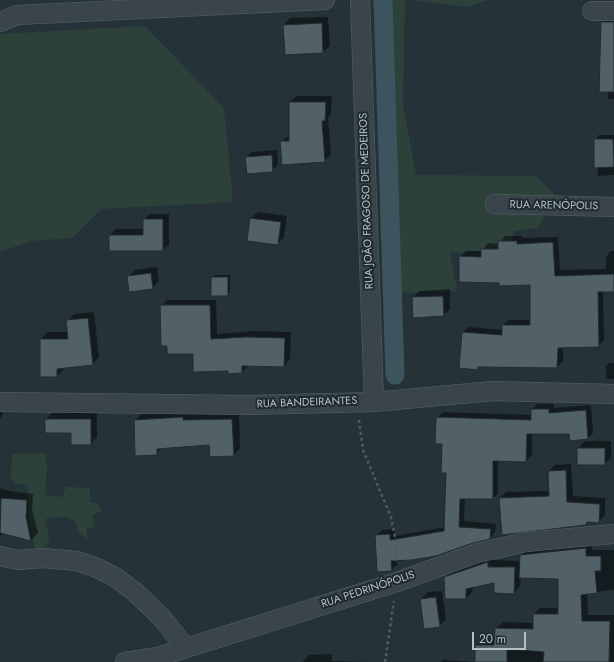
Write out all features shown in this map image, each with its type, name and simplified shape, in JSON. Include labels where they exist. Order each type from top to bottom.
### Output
[{"type":"street","points":[[0,22],[17,15],[324,0]]},
{"type":"street","name":"RUA JOÃO FRAGOSO DE MEDEIROS","points":[[360,0],[367,402]]},
{"type":"street","points":[[592,11],[614,11]]},
{"type":"street","name":"RUA ARENÓPOLIS","points":[[495,204],[614,207]]},
{"type":"street","name":"RUA BANDEIRANTES","points":[[0,402],[248,405],[367,402],[493,391],[614,394]]},
{"type":"street","name":"RUA PEDRINÓPOLIS","points":[[124,662],[158,657],[397,582],[477,553],[526,542],[614,534]]},
{"type":"street","points":[[0,556],[18,560],[43,558],[77,561],[97,568],[115,577],[136,592],[162,618],[186,648]]},
{"type":"path","points":[[367,402],[360,429],[364,450],[391,517],[395,537],[397,582],[385,662]]},
{"type":"green space","points":[[382,0],[405,0],[403,105],[416,175],[536,176],[558,198],[537,228],[514,231],[508,249],[450,253],[457,291],[391,293]]},
{"type":"green space","points":[[410,0],[488,0],[467,7]]},
{"type":"green space","points":[[145,26],[224,108],[233,202],[101,209],[72,238],[31,241],[0,252],[0,34]]},
{"type":"green space","points":[[45,453],[47,467],[45,495],[62,497],[66,487],[90,488],[90,502],[97,503],[102,510],[92,516],[95,528],[87,528],[87,539],[78,532],[76,522],[66,516],[45,519],[50,540],[46,547],[35,549],[29,523],[28,485],[15,484],[11,478],[12,454]]},
{"type":"building","points":[[601,22],[614,22],[614,92],[599,92]]},
{"type":"building","points":[[322,23],[323,53],[285,55],[283,25]]},
{"type":"building","points":[[289,102],[326,102],[325,121],[322,121],[325,162],[282,165],[280,141],[289,141]]},
{"type":"building","points":[[594,139],[613,139],[614,167],[594,168]]},
{"type":"building","points":[[272,155],[273,172],[247,174],[245,157]]},
{"type":"building","points":[[250,218],[281,222],[278,245],[247,241]]},
{"type":"building","points":[[143,219],[163,219],[163,251],[109,251],[109,235],[143,235]]},
{"type":"building","points":[[498,241],[517,241],[517,244],[553,242],[555,276],[614,274],[614,292],[598,292],[599,347],[558,348],[557,368],[478,367],[478,370],[459,368],[462,332],[502,335],[502,325],[530,325],[530,285],[499,286],[499,283],[459,282],[459,256],[481,257],[481,249],[498,249]]},
{"type":"building","points":[[151,273],[153,289],[129,292],[127,276]]},
{"type":"building","points":[[211,277],[228,277],[228,296],[211,296]]},
{"type":"building","points":[[443,296],[444,316],[413,318],[412,297]]},
{"type":"building","points":[[160,305],[210,305],[211,339],[246,337],[285,338],[284,367],[242,366],[242,373],[228,374],[228,371],[193,372],[193,354],[167,354],[167,346],[161,346]]},
{"type":"building","points":[[88,318],[93,365],[57,369],[57,377],[40,377],[40,339],[68,339],[66,320]]},
{"type":"building","points":[[531,409],[549,409],[549,413],[586,410],[588,439],[570,441],[569,434],[527,434],[526,462],[493,461],[493,499],[460,499],[459,527],[491,529],[490,539],[473,543],[436,556],[412,560],[391,561],[392,571],[377,572],[375,535],[390,534],[390,540],[444,531],[446,473],[441,473],[442,444],[435,444],[436,417],[531,420]]},
{"type":"building","points":[[183,417],[183,420],[232,419],[234,456],[210,457],[209,445],[157,449],[157,455],[135,456],[134,420]]},
{"type":"building","points":[[45,419],[91,419],[91,445],[71,445],[71,433],[45,433]]},
{"type":"building","points":[[577,448],[605,448],[605,465],[577,465]]},
{"type":"building","points":[[566,470],[567,502],[600,504],[599,523],[587,522],[586,525],[502,535],[499,498],[549,496],[548,471]]},
{"type":"building","points":[[1,498],[27,500],[26,517],[31,541],[0,533]]},
{"type":"building","points":[[586,548],[586,556],[601,556],[601,571],[595,571],[597,593],[581,595],[582,621],[610,621],[609,662],[543,662],[544,652],[507,649],[507,662],[475,662],[475,645],[494,645],[495,628],[533,629],[533,614],[558,614],[558,579],[519,578],[520,555]]},
{"type":"building","points":[[488,562],[488,567],[515,567],[514,594],[494,593],[494,583],[466,589],[466,599],[445,599],[444,577]]},
{"type":"building","points":[[436,597],[440,627],[424,629],[420,599]]},
{"type":"waterway","points":[[383,0],[395,375]]}]
